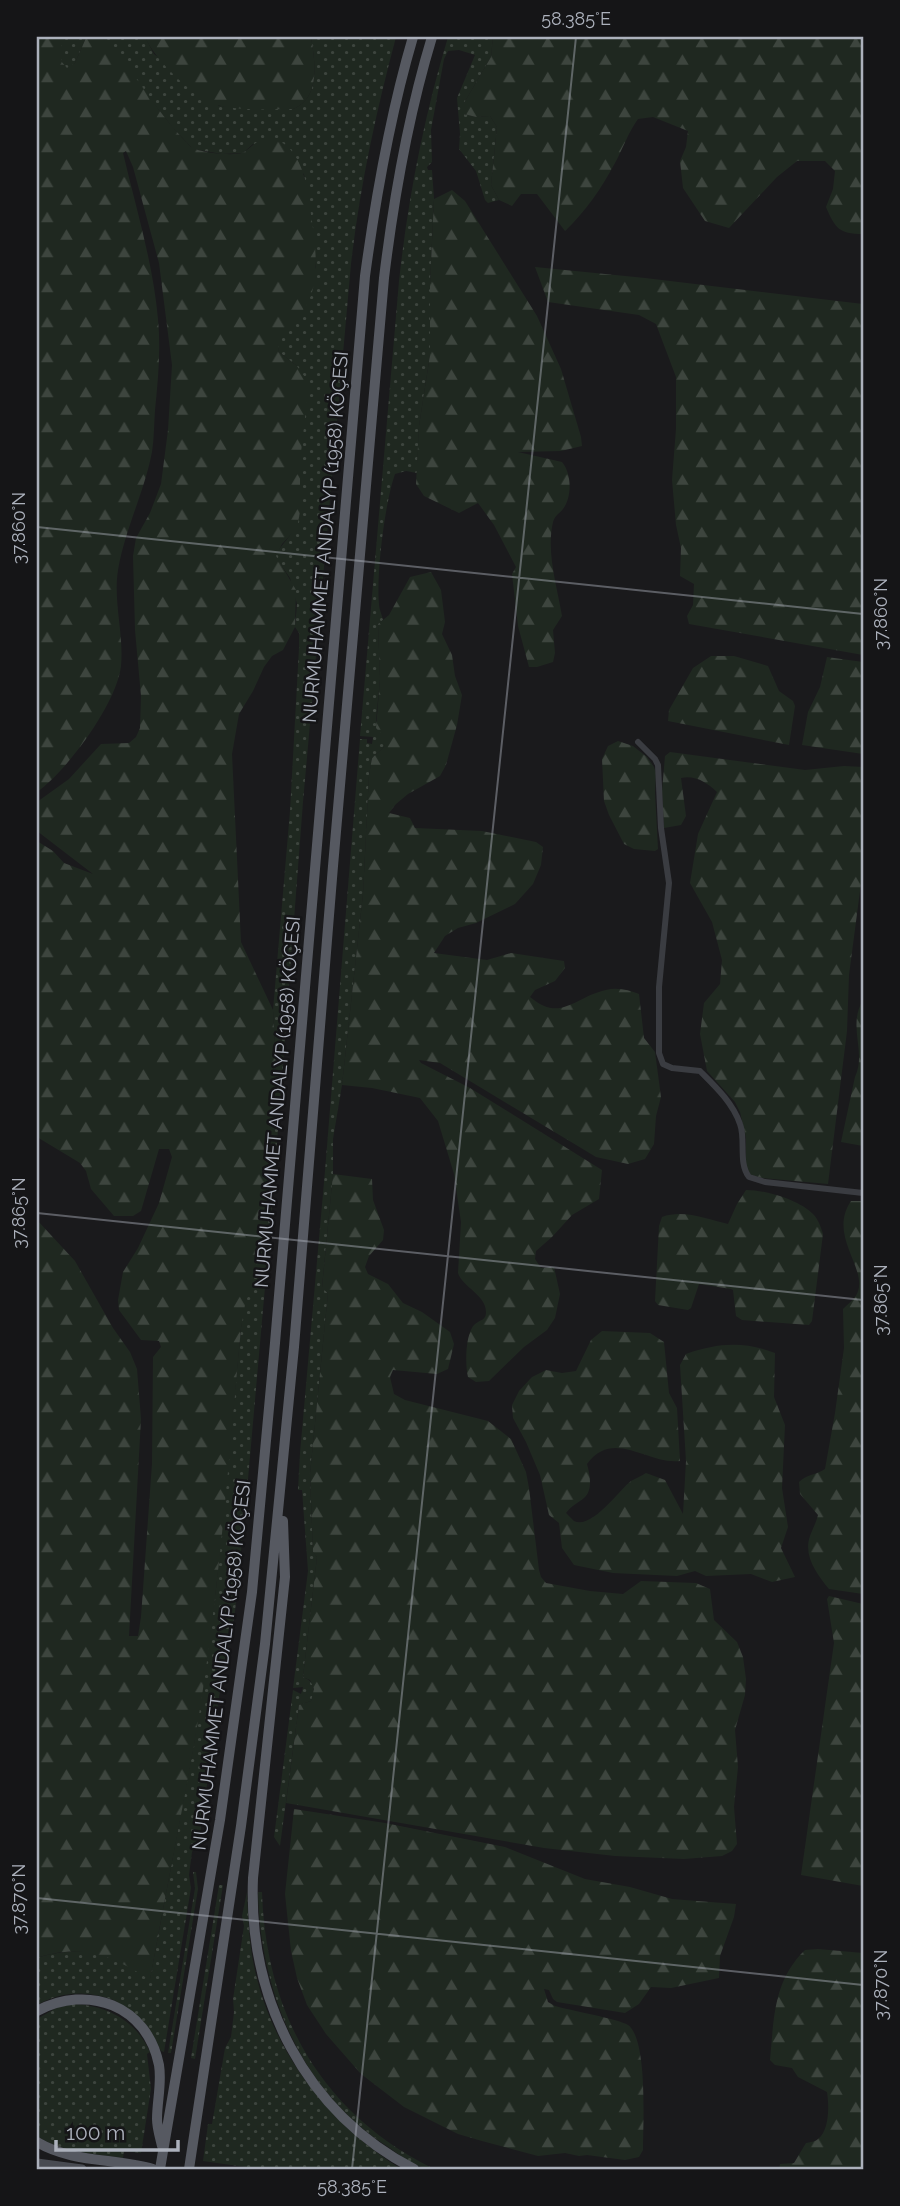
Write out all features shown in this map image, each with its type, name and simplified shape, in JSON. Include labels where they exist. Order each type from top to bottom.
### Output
[{"type":"main road","name":"NURMUHAMMET ANDALYP (1958) KÖÇESI","points":[[160,2169],[220,1820],[251,1592],[275,1343],[365,276],[386,145],[412,37]]},
{"type":"main road","name":"NURMUHAMMET ANDALYP (1958) KÖÇESI","points":[[189,2169],[262,1670],[281,1481],[384,278],[393,203],[432,37]]},
{"type":"main road","points":[[281,1481],[285,1577],[253,1878],[253,1920],[258,1960],[279,2025],[295,2056],[319,2090],[358,2132],[414,2169]]},
{"type":"main road","points":[[37,2011],[62,2000],[91,1999],[117,2008],[144,2030],[159,2064],[157,2122],[163,2152]]},
{"type":"main road","points":[[37,2142],[66,2155],[153,2169]]},
{"type":"main road","points":[[37,2163],[82,2169]]},
{"type":"street","points":[[638,742],[658,765],[661,828],[668,873],[659,987],[659,1053],[663,1064],[672,1068],[700,1071],[728,1102],[740,1124],[744,1169],[749,1177],[765,1182],[863,1193]]},
{"type":"green space","points":[[37,37],[61,37],[61,61],[67,68],[75,63],[86,38],[98,37],[106,41],[119,54],[167,120],[194,148],[207,152],[242,153],[255,143],[270,139],[286,146],[298,160],[305,178],[316,264],[312,293],[306,306],[277,339],[279,352],[297,366],[309,383],[300,461],[300,512],[297,528],[282,544],[276,556],[296,590],[295,627],[283,650],[272,656],[264,667],[239,714],[232,754],[241,942],[273,1010],[276,1065],[264,1209],[256,1271],[241,1328],[210,1641],[189,1774],[150,1980],[123,1964],[96,1954],[68,1952],[37,1958],[37,1220],[75,1261],[113,1328],[130,1352],[137,1369],[141,1419],[129,1636],[138,1636],[152,1464],[153,1357],[161,1347],[159,1341],[141,1340],[119,1310],[118,1300],[123,1272],[138,1248],[159,1203],[172,1157],[169,1149],[159,1149],[141,1211],[133,1216],[114,1216],[91,1189],[86,1171],[80,1163],[37,1137],[37,841],[53,851],[64,863],[93,874],[37,831],[37,802],[69,779],[101,744],[129,743],[140,728],[141,696],[135,630],[133,556],[136,538],[150,513],[161,484],[172,365],[159,263],[133,167],[126,151],[123,153],[148,256],[158,319],[159,365],[152,452],[118,570],[117,594],[122,654],[117,681],[101,717],[89,735],[62,769],[37,792]]},
{"type":"green space","points":[[61,37],[89,37],[86,38],[75,63],[67,69],[61,62]]},
{"type":"green space","points":[[99,37],[145,37],[154,54],[219,106],[293,109],[302,104],[312,88],[314,57],[311,37],[396,37],[369,149],[351,264],[303,802],[272,1208],[235,1612],[219,1697],[200,1835],[192,1852],[189,1875],[191,1888],[164,2052],[116,2001],[106,1997],[66,1995],[37,2005],[37,1958],[68,1952],[101,1954],[121,1961],[150,1979],[194,1744],[216,1589],[241,1328],[276,1065],[273,1010],[290,811],[299,633],[295,627],[297,604],[290,578],[275,556],[293,530],[300,512],[297,366],[279,352],[276,339],[290,325],[316,267],[304,174],[253,144],[243,153],[222,154],[193,149]]},
{"type":"green space","points":[[145,37],[311,37],[314,57],[312,88],[302,104],[293,109],[230,108],[211,103],[188,88],[166,67]]},
{"type":"green space","points":[[448,37],[493,37],[491,57],[464,103],[464,114],[490,116],[497,127],[491,185],[499,200],[488,203],[485,200],[476,171],[459,149],[457,98],[475,55],[459,50],[448,51],[444,59],[431,130],[432,162],[427,167],[432,170],[434,199],[430,355],[419,426],[417,473],[406,471],[395,474],[380,557],[378,591],[383,620],[378,624],[380,679],[376,721],[387,739],[384,747],[372,758],[369,775],[363,894],[342,1085],[333,1139],[333,1174],[322,1287],[328,1293],[310,1474],[313,1552],[317,1557],[303,1677],[310,1681],[314,1693],[311,1701],[299,1705],[280,1846],[274,1837],[293,1690],[301,1694],[303,1687],[293,1688],[308,1571],[302,1490],[298,1490],[300,1453],[360,739],[367,739],[367,743],[372,744],[373,737],[360,736],[399,281],[418,158]]},
{"type":"green space","points":[[493,37],[863,37],[863,234],[843,231],[832,220],[826,207],[833,189],[835,171],[825,161],[797,161],[777,177],[729,228],[705,221],[683,188],[680,161],[686,147],[688,131],[653,117],[638,119],[599,191],[565,231],[537,194],[521,194],[512,206],[499,200],[491,185],[497,127],[490,116],[464,114],[464,103],[491,57]]},
{"type":"green space","points":[[452,190],[465,201],[537,316],[561,369],[581,437],[582,446],[561,451],[518,452],[562,462],[569,479],[566,504],[556,516],[551,533],[553,569],[562,616],[553,630],[553,662],[537,667],[529,667],[518,626],[512,574],[516,567],[494,525],[478,503],[459,513],[424,496],[416,484],[419,426],[430,355],[434,199]]},
{"type":"green space","points":[[535,267],[863,304],[863,655],[689,624],[687,616],[693,605],[694,584],[680,576],[681,548],[672,480],[676,377],[656,324],[639,315],[548,302]]},
{"type":"green space","points":[[431,572],[441,590],[445,622],[442,634],[452,655],[455,676],[462,695],[457,725],[446,765],[440,776],[408,794],[389,813],[410,818],[415,828],[482,831],[536,842],[543,847],[541,865],[533,884],[515,904],[476,923],[458,928],[445,936],[434,953],[487,960],[511,953],[564,961],[565,968],[555,981],[535,990],[530,997],[550,1008],[568,1006],[610,989],[623,989],[639,994],[644,1038],[655,1052],[661,1097],[656,1116],[654,1144],[645,1159],[628,1164],[596,1157],[440,1063],[419,1060],[470,1088],[602,1170],[599,1199],[572,1215],[536,1251],[535,1259],[541,1268],[554,1267],[560,1294],[555,1318],[547,1330],[524,1347],[489,1381],[476,1382],[468,1377],[466,1365],[469,1334],[486,1313],[483,1301],[458,1273],[461,1222],[454,1174],[438,1121],[420,1098],[342,1085],[363,894],[369,775],[372,758],[384,747],[386,739],[376,728],[380,679],[378,624],[389,615],[410,577]]},
{"type":"green space","points":[[711,656],[734,656],[768,666],[779,691],[793,701],[795,706],[789,745],[668,721],[669,710],[693,668]]},
{"type":"green space","points":[[827,657],[863,662],[863,754],[802,745],[808,712],[820,687]]},
{"type":"green space","points":[[618,741],[633,746],[647,757],[654,767],[658,849],[655,851],[634,849],[624,844],[604,801],[602,759],[608,746]]},
{"type":"green space","points":[[670,752],[805,770],[863,767],[863,868],[849,975],[847,1031],[828,1184],[751,1175],[746,1168],[746,1138],[740,1112],[735,1102],[707,1071],[700,1034],[704,1003],[720,984],[722,960],[712,922],[690,883],[698,834],[717,792],[696,779],[681,778],[686,816],[681,825],[664,828],[662,791],[665,756]]},
{"type":"green space","points":[[863,1000],[863,1146],[841,1142],[858,1067],[857,1020]]},
{"type":"green space","points":[[333,1174],[372,1179],[373,1200],[384,1230],[383,1240],[369,1256],[365,1267],[368,1274],[388,1284],[403,1303],[422,1312],[450,1332],[454,1344],[448,1369],[437,1374],[393,1370],[390,1377],[394,1394],[405,1400],[488,1421],[511,1439],[526,1472],[539,1570],[546,1583],[623,1594],[641,1581],[696,1583],[710,1589],[714,1620],[737,1642],[743,1657],[746,1679],[745,1695],[735,1730],[738,1767],[734,1807],[737,1844],[732,1851],[722,1856],[684,1859],[615,1856],[544,1848],[286,1803],[299,1705],[311,1701],[314,1689],[310,1680],[303,1677],[317,1557],[313,1552],[310,1474],[328,1293],[322,1288]]},
{"type":"green space","points":[[746,1190],[791,1200],[807,1209],[819,1223],[823,1234],[812,1321],[809,1325],[742,1320],[736,1316],[733,1290],[699,1284],[688,1310],[658,1305],[655,1301],[659,1226],[662,1217],[687,1214],[728,1224]]},
{"type":"green space","points":[[851,1201],[863,1201],[863,1594],[829,1589],[816,1571],[808,1551],[808,1543],[818,1515],[800,1494],[799,1482],[825,1469],[844,1348],[843,1309],[855,1297],[859,1287],[844,1228],[845,1215]]},
{"type":"green space","points":[[602,1331],[650,1333],[664,1342],[669,1393],[677,1408],[680,1461],[668,1461],[620,1448],[597,1454],[587,1464],[590,1482],[587,1495],[566,1513],[574,1521],[589,1520],[631,1481],[646,1473],[665,1480],[683,1514],[686,1461],[680,1365],[686,1354],[709,1348],[741,1345],[763,1349],[775,1353],[774,1397],[785,1425],[782,1488],[788,1527],[781,1548],[795,1577],[772,1582],[751,1574],[706,1576],[695,1571],[677,1576],[613,1573],[574,1565],[562,1548],[559,1523],[549,1515],[540,1475],[513,1418],[512,1405],[519,1391],[532,1377],[546,1370],[562,1373],[576,1371],[591,1340]]},
{"type":"green space","points":[[829,1596],[863,1604],[863,1886],[801,1875],[834,1643],[827,1599]]},
{"type":"green space","points":[[294,1809],[385,1823],[505,1847],[585,1879],[630,1887],[672,1899],[736,1904],[720,1956],[719,1978],[671,1988],[651,1987],[639,2004],[625,2013],[557,2002],[549,1990],[544,1989],[548,2002],[555,2006],[623,2023],[634,2033],[642,2064],[644,2103],[643,2150],[639,2157],[625,2160],[565,2153],[538,2156],[458,2134],[404,2107],[361,2074],[326,2034],[307,2005],[297,1978],[291,1951],[285,1894]]},
{"type":"green space","points":[[193,1872],[196,1872],[198,1889],[171,2053],[168,2053],[195,1888]]},
{"type":"green space","points":[[219,1885],[223,1885],[195,2059],[191,2058]]},
{"type":"green space","points":[[247,1892],[250,1939],[262,1998],[289,2056],[327,2107],[374,2151],[401,2169],[259,2169],[203,2161],[208,2124],[212,2124],[225,2048],[231,2037],[233,1999],[244,1926],[242,1916]]},
{"type":"green space","points":[[258,1892],[262,1892],[266,1937],[275,1979],[289,2019],[308,2056],[331,2090],[360,2120],[395,2146],[434,2169],[409,2161],[357,2124],[331,2097],[309,2068],[291,2036],[277,2001],[267,1965]]},
{"type":"green space","points":[[805,1950],[863,1953],[863,2169],[779,2169],[780,2164],[794,2163],[806,2143],[815,2141],[822,2135],[827,2123],[827,2092],[798,2077],[792,2068],[775,2065],[770,2060],[774,2015],[787,1974]]},
{"type":"green space","points":[[75,2004],[99,2008],[120,2017],[137,2032],[150,2052],[147,2054],[151,2089],[141,2153],[124,2151],[123,2158],[89,2154],[57,2146],[37,2136],[37,2019],[58,2007]]}]
